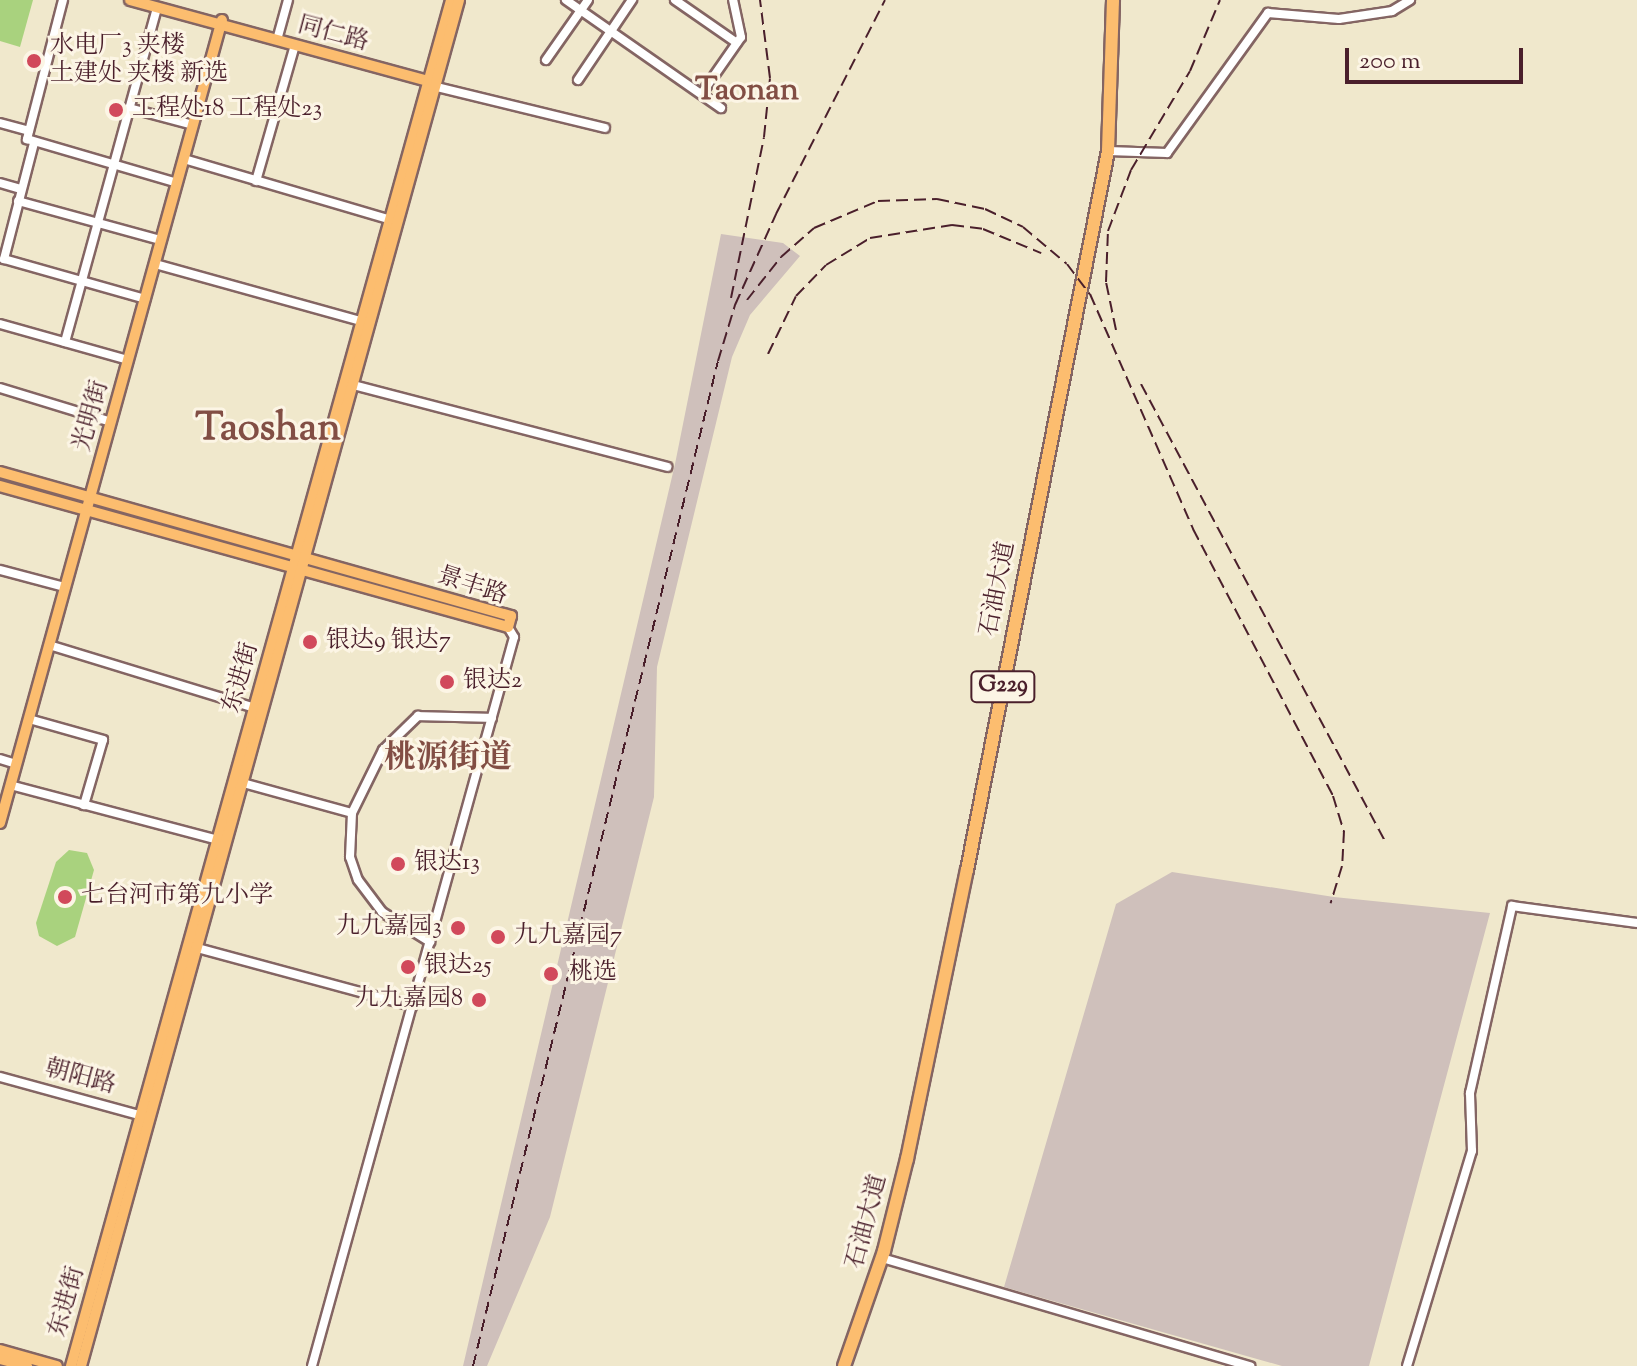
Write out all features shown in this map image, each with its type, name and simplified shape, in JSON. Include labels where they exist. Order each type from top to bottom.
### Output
[{"type":"highway","name":"石油大道","points":[[844,1366],[882,1258],[930,1053],[1108,151],[1113,0]]},
{"type":"main road","name":"同仁路","points":[[130,0],[222,22],[430,80]]},
{"type":"main road","name":"东进街","points":[[71,1366],[197,948],[243,783],[451,0]]},
{"type":"main road","name":"东进街","points":[[348,384],[388,219],[430,80],[459,0]]},
{"type":"main road","name":"光明街","points":[[0,823],[222,22]]},
{"type":"main road","name":"同仁路","points":[[277,38],[430,80]]},
{"type":"main road","name":"景丰路","points":[[0,472],[88,504]]},
{"type":"main road","name":"景丰路","points":[[0,486],[88,504],[300,563],[508,627]]},
{"type":"main road","name":"东进街","points":[[81,1366],[218,840],[300,563]]},
{"type":"main road","points":[[0,1350],[57,1366]]},
{"type":"main road","points":[[0,1359],[27,1366]]},
{"type":"street","points":[[63,0],[27,139],[177,183]]},
{"type":"street","points":[[277,38],[288,0]]},
{"type":"street","points":[[566,0],[721,108]]},
{"type":"street","points":[[546,60],[588,0]]},
{"type":"street","points":[[578,80],[632,0]]},
{"type":"street","points":[[675,0],[737,43]]},
{"type":"street","points":[[702,93],[742,31],[733,0]]},
{"type":"street","points":[[1108,151],[1167,153],[1263,16],[1368,17],[1392,11],[1410,0]]},
{"type":"street","points":[[65,342],[154,4]]},
{"type":"street","points":[[256,181],[295,45]]},
{"type":"street","points":[[430,80],[605,128]]},
{"type":"street","points":[[129,108],[193,125]]},
{"type":"street","points":[[0,123],[29,131]]},
{"type":"street","points":[[34,143],[3,249],[4,259],[145,299]]},
{"type":"street","points":[[184,159],[388,219]]},
{"type":"street","points":[[0,183],[21,189]]},
{"type":"street","points":[[18,201],[161,240]]},
{"type":"street","points":[[155,264],[361,321]]},
{"type":"street","points":[[0,324],[128,360]]},
{"type":"street","points":[[348,384],[667,467]]},
{"type":"street","points":[[0,388],[111,422]]},
{"type":"street","points":[[0,570],[65,587]]},
{"type":"street","points":[[312,1366],[514,637],[508,627]]},
{"type":"street","points":[[49,645],[255,708]]},
{"type":"street","points":[[430,942],[382,912],[358,880],[350,857],[352,813],[383,750],[418,716],[492,718]]},
{"type":"street","points":[[29,719],[103,740],[84,805]]},
{"type":"street","points":[[0,759],[16,764]]},
{"type":"street","points":[[243,783],[352,813]]},
{"type":"street","points":[[10,785],[218,840]]},
{"type":"street","points":[[1407,1366],[1472,1151],[1470,1093],[1512,906],[1637,923]]},
{"type":"street","points":[[197,948],[412,1006]]},
{"type":"street","name":"朝阳路","points":[[0,1077],[146,1117]]},
{"type":"street","points":[[882,1258],[1250,1366]]},
{"type":"shaded area","points":[[721,234],[783,243],[800,256],[750,315],[732,357],[657,667],[654,797],[550,1217],[487,1366],[463,1366],[675,464]]},
{"type":"shaded area","points":[[1172,872],[1334,897],[1490,913],[1369,1366],[1282,1366],[1004,1287],[1116,904]]},
{"type":"green space","points":[[0,0],[33,0],[20,47],[0,41]]},
{"type":"green space","name":"七台河市第九小学","points":[[69,850],[87,853],[94,870],[75,937],[57,946],[39,936],[36,923],[56,862]]},
{"type":"railway","points":[[731,298],[764,137],[770,78],[760,0]]},
{"type":"railway","points":[[473,1366],[718,361],[735,305],[776,214],[885,0]]},
{"type":"railway","points":[[1116,330],[1106,282],[1108,231],[1131,170],[1190,71],[1220,0]]},
{"type":"railway","points":[[747,300],[781,257],[814,228],[878,201],[937,199],[985,209],[1023,227],[1067,264],[1090,294],[1193,529],[1333,796],[1344,831],[1342,866],[1331,903]]},
{"type":"railway","points":[[768,354],[796,296],[826,265],[870,238],[952,225],[983,229],[1041,253]]},
{"type":"railway","points":[[1141,384],[1386,843]]},
{"type":"place","name":"水电厂3 夹楼 土建处 夹楼 新选","points":[[34,61]]},
{"type":"place","name":"工程处18 工程处23","points":[[116,110]]},
{"type":"place","name":"银达9 银达7","points":[[310,642]]},
{"type":"place","name":"银达2","points":[[447,682]]},
{"type":"place","name":"银达13","points":[[398,864]]},
{"type":"place","name":"七台河市第九小学","points":[[65,897]]},
{"type":"place","name":"九九嘉园3","points":[[458,928]]},
{"type":"place","name":"九九嘉园7","points":[[498,937]]},
{"type":"place","name":"银达25","points":[[408,967]]},
{"type":"place","name":"桃选","points":[[551,974]]},
{"type":"place","name":"九九嘉园8","points":[[479,1000]]},
{"type":"district","name":"Taonan","points":[[747,91]]},
{"type":"district","name":"Taoshan","points":[[268,430]]},
{"type":"district","name":"桃源街道","points":[[448,759]]}]
